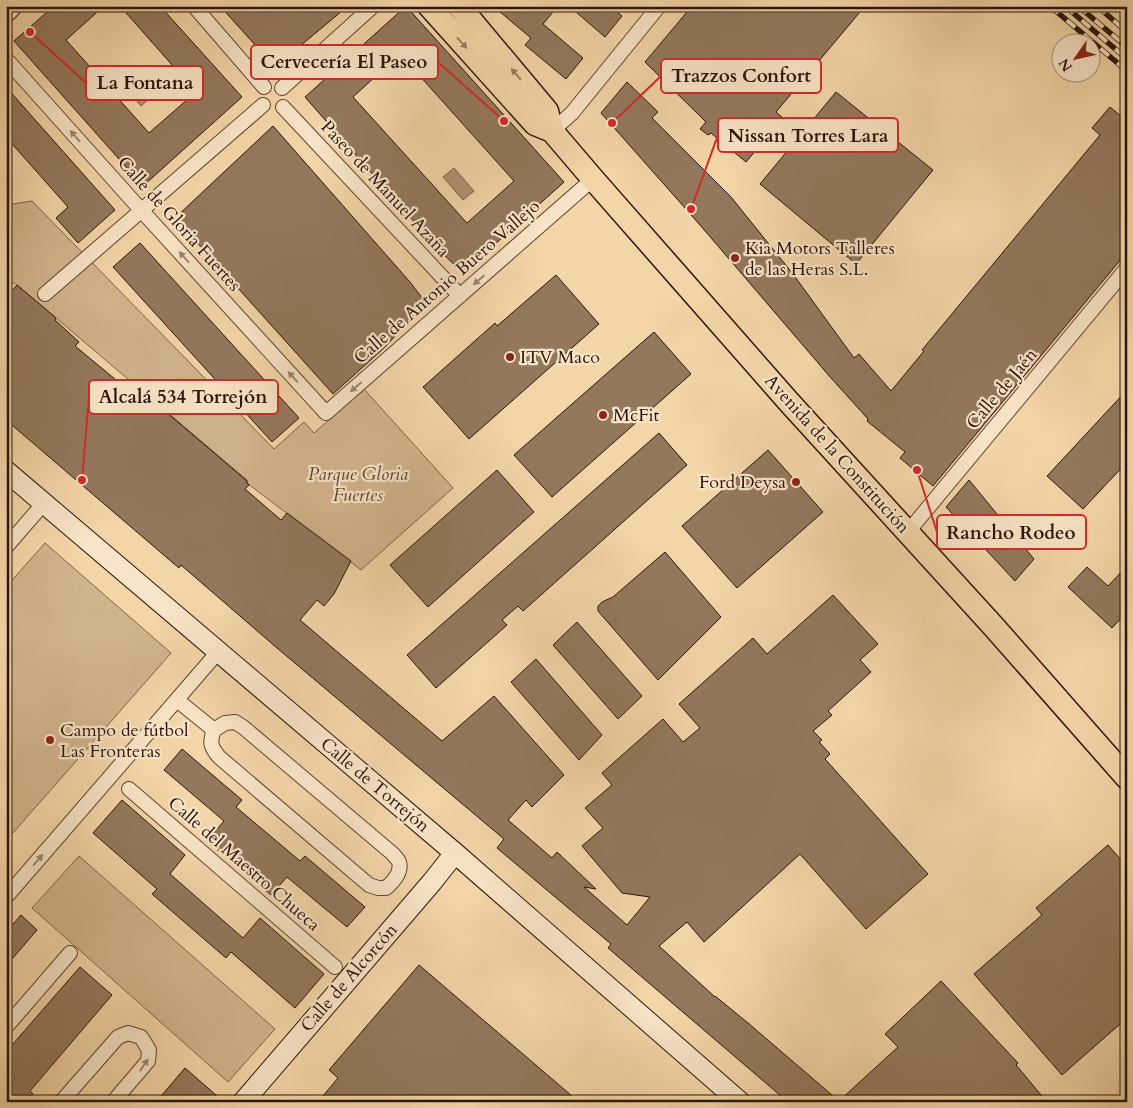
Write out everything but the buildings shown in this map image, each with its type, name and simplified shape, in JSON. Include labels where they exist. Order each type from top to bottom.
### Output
[{"type":"main road","name":"Avenida de la Constitución","points":[[429,6],[535,124],[552,130]]},
{"type":"main road","name":"Avenida de la Constitución","points":[[458,6],[547,112],[552,130],[593,179],[788,401],[994,627],[1126,777]]},
{"type":"street","points":[[6,12],[12,6]]},
{"type":"street","points":[[194,6],[264,88]]},
{"type":"street","points":[[282,88],[373,6]]},
{"type":"street","points":[[552,130],[572,113],[660,6]]},
{"type":"street","name":"Calle de Gloria Fuertes","points":[[6,59],[140,210],[326,413]]},
{"type":"street","points":[[276,84],[282,88],[285,91],[286,99],[282,107],[270,110],[263,105],[260,94],[264,88],[268,85],[276,84]]},
{"type":"street","points":[[45,294],[263,105]]},
{"type":"street","name":"Paseo de Manuel Azaña","points":[[282,107],[460,296]]},
{"type":"street","name":"Calle de Antonio Buero Vallejo","points":[[326,413],[593,179]]},
{"type":"street","name":"Calle de Jaén","points":[[907,533],[1127,268]]},
{"type":"street","name":"Calle de Torrejón","points":[[6,471],[455,854],[740,1102]]},
{"type":"street","points":[[6,547],[44,503]]},
{"type":"street","points":[[6,897],[218,652]]},
{"type":"street","points":[[177,700],[214,730]]},
{"type":"street","points":[[234,722],[250,733],[393,854],[399,862],[398,872],[394,881],[386,888],[369,885],[219,757],[212,749],[211,744],[210,738],[214,730],[234,722]]},
{"type":"street","name":"Calle del Maestro Chueca","points":[[129,789],[336,967]]},
{"type":"street","name":"Calle de Alcorcón","points":[[243,1102],[455,854]]},
{"type":"street","points":[[6,1027],[70,953]]},
{"type":"street","points":[[62,1102],[118,1037],[128,1033],[141,1037],[149,1050],[148,1061],[113,1102]]},
{"type":"green space","name":"Parque Gloria Fuertes","points":[[32,201],[274,449],[304,422],[314,433],[364,389],[453,488],[361,570],[247,483],[247,480],[43,307],[17,285],[6,279],[6,205]]},
{"type":"green space","name":"Campo de fútbol Las Fronteras","points":[[45,543],[171,653],[13,833],[6,827],[6,587]]},
{"type":"green space","points":[[79,856],[275,1029],[228,1082],[32,908]]},
{"type":"shaded area","points":[[152,82],[159,90],[141,106],[134,98]]},
{"type":"shaded area","points":[[454,168],[474,191],[463,200],[443,177]]},
{"type":"railway","points":[[1050,6],[1127,71]]},
{"type":"railway","points":[[1065,6],[1127,59]]},
{"type":"railway","points":[[1078,6],[1127,47]]},
{"type":"railway","points":[[1097,6],[1127,32]]},
{"type":"place","name":"La Fontana","points":[[30,32]]},
{"type":"place","name":"Cervecería El Paseo","points":[[504,121]]},
{"type":"place","name":"Trazzos Confort","points":[[612,123]]},
{"type":"place","name":"Nissan Torres Lara","points":[[691,209]]},
{"type":"place","name":"Kia Motors Talleres de las Heras S.L.","points":[[735,258]]},
{"type":"place","name":"ITV Maco","points":[[510,357]]},
{"type":"place","name":"McFit","points":[[603,415]]},
{"type":"place","name":"Rancho Rodeo","points":[[917,470]]},
{"type":"place","name":"Alcalá 534 Torrejón","points":[[82,480]]},
{"type":"place","name":"Ford Deysa","points":[[796,482]]},
{"type":"place","name":"Campo de fútbol Las Fronteras","points":[[50,740]]}]
